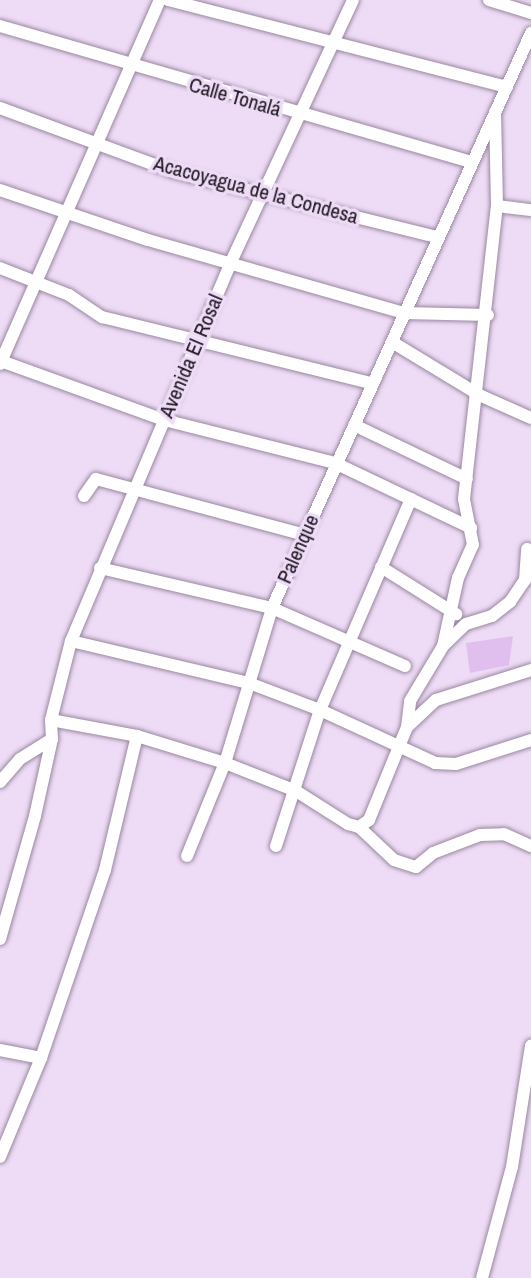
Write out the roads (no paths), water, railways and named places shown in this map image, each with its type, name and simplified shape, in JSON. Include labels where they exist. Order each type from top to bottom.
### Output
[{"type":"street","points":[[160,0],[128,66],[37,283],[2,357],[164,420],[335,463],[471,528]]},
{"type":"street","points":[[168,0],[507,88]]},
{"type":"street","name":"Avenida El Rosal","points":[[0,939],[52,739],[51,720],[71,641],[230,264],[303,116],[353,0]]},
{"type":"street","points":[[494,1],[531,13]]},
{"type":"street","name":"Calle Tonalá","points":[[0,26],[128,66],[471,162]]},
{"type":"street","name":"Palenque","points":[[187,856],[225,763],[272,608],[371,383],[405,313],[436,237],[531,33]]},
{"type":"street","name":"Acacoyagua de la Condesa","points":[[0,108],[174,173],[436,237]]},
{"type":"street","points":[[443,646],[458,578],[473,545],[471,528],[464,512],[480,395],[497,206],[495,112]]},
{"type":"street","points":[[0,190],[230,264],[405,313],[488,315]]},
{"type":"street","points":[[497,206],[531,210]]},
{"type":"street","points":[[0,268],[69,295],[102,317],[198,338],[371,383]]},
{"type":"street","points":[[392,342],[480,395],[531,418]]},
{"type":"street","points":[[354,425],[467,479]]},
{"type":"street","points":[[84,496],[92,479],[305,535]]},
{"type":"street","points":[[276,846],[320,709],[411,499]]},
{"type":"street","points":[[364,824],[407,727],[410,701],[443,646],[466,624],[492,617],[510,602],[525,580],[527,550]]},
{"type":"street","points":[[381,567],[452,610],[466,624]]},
{"type":"street","points":[[100,568],[272,608],[405,666]]},
{"type":"street","points":[[71,641],[249,683],[320,709],[435,763],[456,764],[531,740]]},
{"type":"street","points":[[407,727],[436,700],[531,670]]},
{"type":"street","points":[[51,720],[137,736],[225,763],[296,790],[364,824],[394,860],[416,867],[433,853],[480,835],[503,834],[531,846]]},
{"type":"street","points":[[0,1157],[41,1058],[105,870],[137,736]]},
{"type":"street","points":[[0,782],[20,758],[52,739]]},
{"type":"street","points":[[482,1278],[512,1167],[531,1045]]},
{"type":"street","points":[[0,1050],[41,1058]]}]
